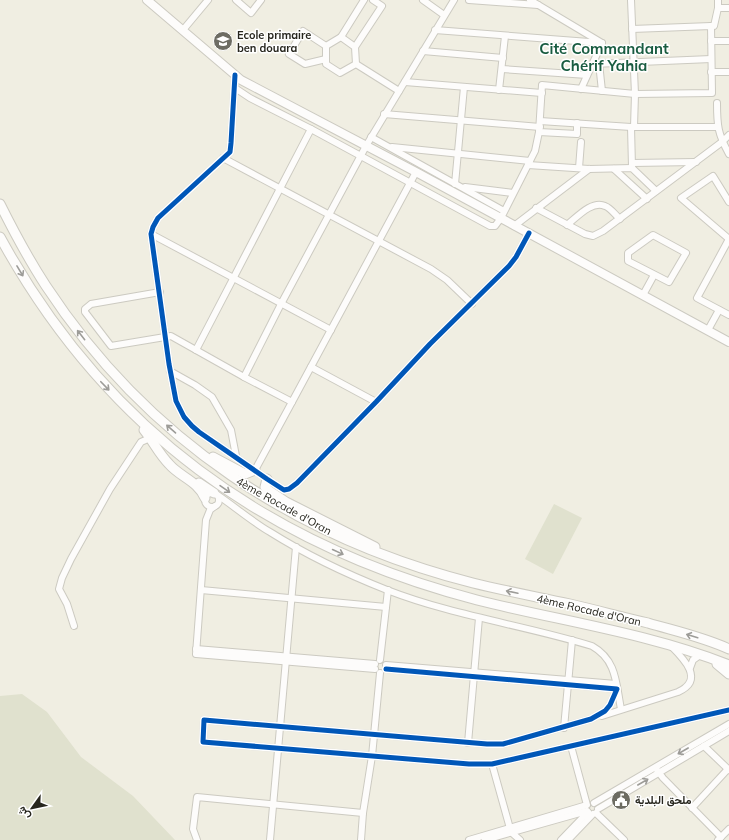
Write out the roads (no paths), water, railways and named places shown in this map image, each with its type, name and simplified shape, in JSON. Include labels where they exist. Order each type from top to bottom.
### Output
[{"type":"highway","name":"4ème Rocade d'Oran","points":[[0,204],[21,244],[45,284],[73,324],[104,362],[161,420],[191,446],[230,475],[299,517],[342,538],[406,564],[470,582],[679,631],[729,649]]},
{"type":"highway","name":"4ème Rocade d'Oran","points":[[0,237],[35,296],[65,338],[102,383],[130,412],[169,447],[205,475],[251,506],[300,533],[356,560],[397,576],[478,600],[614,630],[670,645],[729,665]]},
{"type":"highway","points":[[130,412],[173,469],[198,486],[205,500]]},
{"type":"highway","points":[[191,446],[240,472],[247,474],[255,470]]},
{"type":"highway","points":[[205,475],[183,464],[180,467],[182,473],[215,494]]},
{"type":"highway","points":[[267,479],[266,487],[268,490],[286,502],[359,538],[406,564]]},
{"type":"highway","points":[[702,655],[717,664],[729,674]]},
{"type":"main road","points":[[147,0],[235,75],[416,172],[503,214],[514,226],[729,342]]},
{"type":"street","points":[[236,0],[251,13],[261,0]]},
{"type":"street","points":[[326,46],[341,37],[364,0]]},
{"type":"street","points":[[356,64],[356,47],[382,6],[373,0]]},
{"type":"street","points":[[423,0],[444,15]]},
{"type":"street","points":[[244,377],[360,156],[454,0]]},
{"type":"street","points":[[469,0],[539,6]]},
{"type":"street","points":[[530,0],[602,43]]},
{"type":"street","points":[[631,0],[634,62],[632,166],[656,191]]},
{"type":"street","points":[[632,29],[714,26],[718,8],[718,0]]},
{"type":"street","points":[[182,30],[205,1]]},
{"type":"street","points":[[718,8],[729,8]]},
{"type":"street","points":[[542,85],[634,94],[712,92],[711,26]]},
{"type":"street","points":[[435,30],[602,43]]},
{"type":"street","points":[[326,46],[303,31],[289,54],[305,64],[326,59]]},
{"type":"street","points":[[499,90],[505,36]]},
{"type":"street","points":[[341,37],[356,47]]},
{"type":"street","points":[[711,41],[729,41]]},
{"type":"street","points":[[581,89],[588,75],[596,64],[602,43]]},
{"type":"street","points":[[326,46],[326,64],[340,73],[356,64]]},
{"type":"street","points":[[423,51],[503,58]]},
{"type":"street","points":[[596,64],[711,59]]},
{"type":"street","points":[[356,64],[399,91]]},
{"type":"street","points":[[596,64],[602,91]]},
{"type":"street","points":[[502,69],[588,75]]},
{"type":"street","points":[[235,88],[250,98],[490,226],[495,226],[503,214],[535,151],[540,127],[544,72]]},
{"type":"street","points":[[711,72],[729,72]]},
{"type":"street","points":[[235,75],[231,149],[224,158],[158,218],[153,226],[151,234],[170,371],[176,401],[184,417],[199,432],[284,490],[292,487],[376,402],[430,344],[509,266],[516,257],[529,233]]},
{"type":"street","points":[[405,82],[542,94]]},
{"type":"street","points":[[458,185],[458,154],[464,87]]},
{"type":"street","points":[[717,103],[718,127],[722,142],[729,154]]},
{"type":"street","points":[[384,114],[540,127],[577,134],[577,123]]},
{"type":"street","points":[[540,127],[577,123],[633,127],[718,127]]},
{"type":"street","points":[[196,350],[311,130]]},
{"type":"street","points":[[536,208],[584,234],[593,236],[620,219],[722,142],[729,135]]},
{"type":"street","points":[[371,137],[458,185],[503,214]]},
{"type":"street","points":[[579,168],[581,142]]},
{"type":"street","points":[[388,147],[589,169],[696,162]]},
{"type":"street","points":[[224,158],[439,273],[472,304]]},
{"type":"street","points":[[614,168],[646,199]]},
{"type":"street","points":[[514,226],[589,169]]},
{"type":"street","points":[[255,470],[409,182],[416,172]]},
{"type":"street","points":[[729,202],[713,176],[681,198],[729,239],[696,298],[729,315]]},
{"type":"street","points":[[458,185],[513,193]]},
{"type":"street","points":[[567,224],[592,205],[599,204],[606,206],[620,219]]},
{"type":"street","points":[[151,234],[331,330]]},
{"type":"street","points":[[654,235],[686,253],[669,282],[654,275],[628,261],[628,253],[654,235]]},
{"type":"street","points":[[643,295],[654,275]]},
{"type":"street","points":[[160,292],[91,304],[86,308],[85,312],[111,346],[171,336],[292,402]]},
{"type":"street","points":[[708,330],[719,310]]},
{"type":"street","points":[[311,367],[376,402]]},
{"type":"street","points":[[170,371],[196,385],[212,397],[231,430],[236,456]]},
{"type":"street","points":[[74,626],[69,610],[59,589],[62,578],[110,490],[141,442],[150,438]]},
{"type":"street","points":[[616,686],[380,668],[196,651],[206,520],[205,500],[210,493],[215,494],[272,533],[350,573],[388,590],[479,618],[592,646],[605,655],[613,669],[621,709]]},
{"type":"street","points":[[206,520],[210,510],[216,505],[218,498],[215,494]]},
{"type":"street","points":[[205,500],[210,507],[216,505],[233,507]]},
{"type":"street","points":[[270,840],[296,546]]},
{"type":"street","points":[[201,590],[386,607]]},
{"type":"street","points":[[361,840],[372,756],[380,668],[384,662],[380,660],[388,590]]},
{"type":"street","points":[[468,742],[479,618]]},
{"type":"street","points":[[564,728],[572,640]]},
{"type":"street","points":[[670,645],[690,668]]},
{"type":"street","points":[[702,655],[693,660],[690,668],[690,681],[683,689],[564,728],[503,744],[494,745],[204,720],[203,742],[469,764],[492,764],[729,710]]},
{"type":"street","points":[[591,719],[605,711],[610,705],[616,686]]},
{"type":"street","points":[[561,840],[591,811],[729,724]]},
{"type":"street","points":[[568,840],[591,811],[590,803],[594,803],[704,746],[729,731]]},
{"type":"street","points":[[571,746],[591,811],[624,840]]},
{"type":"street","points":[[692,808],[728,770],[704,746]]},
{"type":"street","points":[[492,764],[511,830],[520,840]]},
{"type":"street","points":[[657,770],[719,838],[729,829]]},
{"type":"street","points":[[197,840],[194,829],[197,797],[364,813]]},
{"type":"street","points":[[469,840],[591,811]]},
{"type":"street","points":[[485,840],[511,830]]},
{"type":"place","name":"Ecole primaire ben douara","points":[[223,41]]},
{"type":"place","name":"ملحق البلدية","points":[[621,800]]},
{"type":"district","name":"Cité Commandant Chérif Yahia","points":[[604,56]]}]
